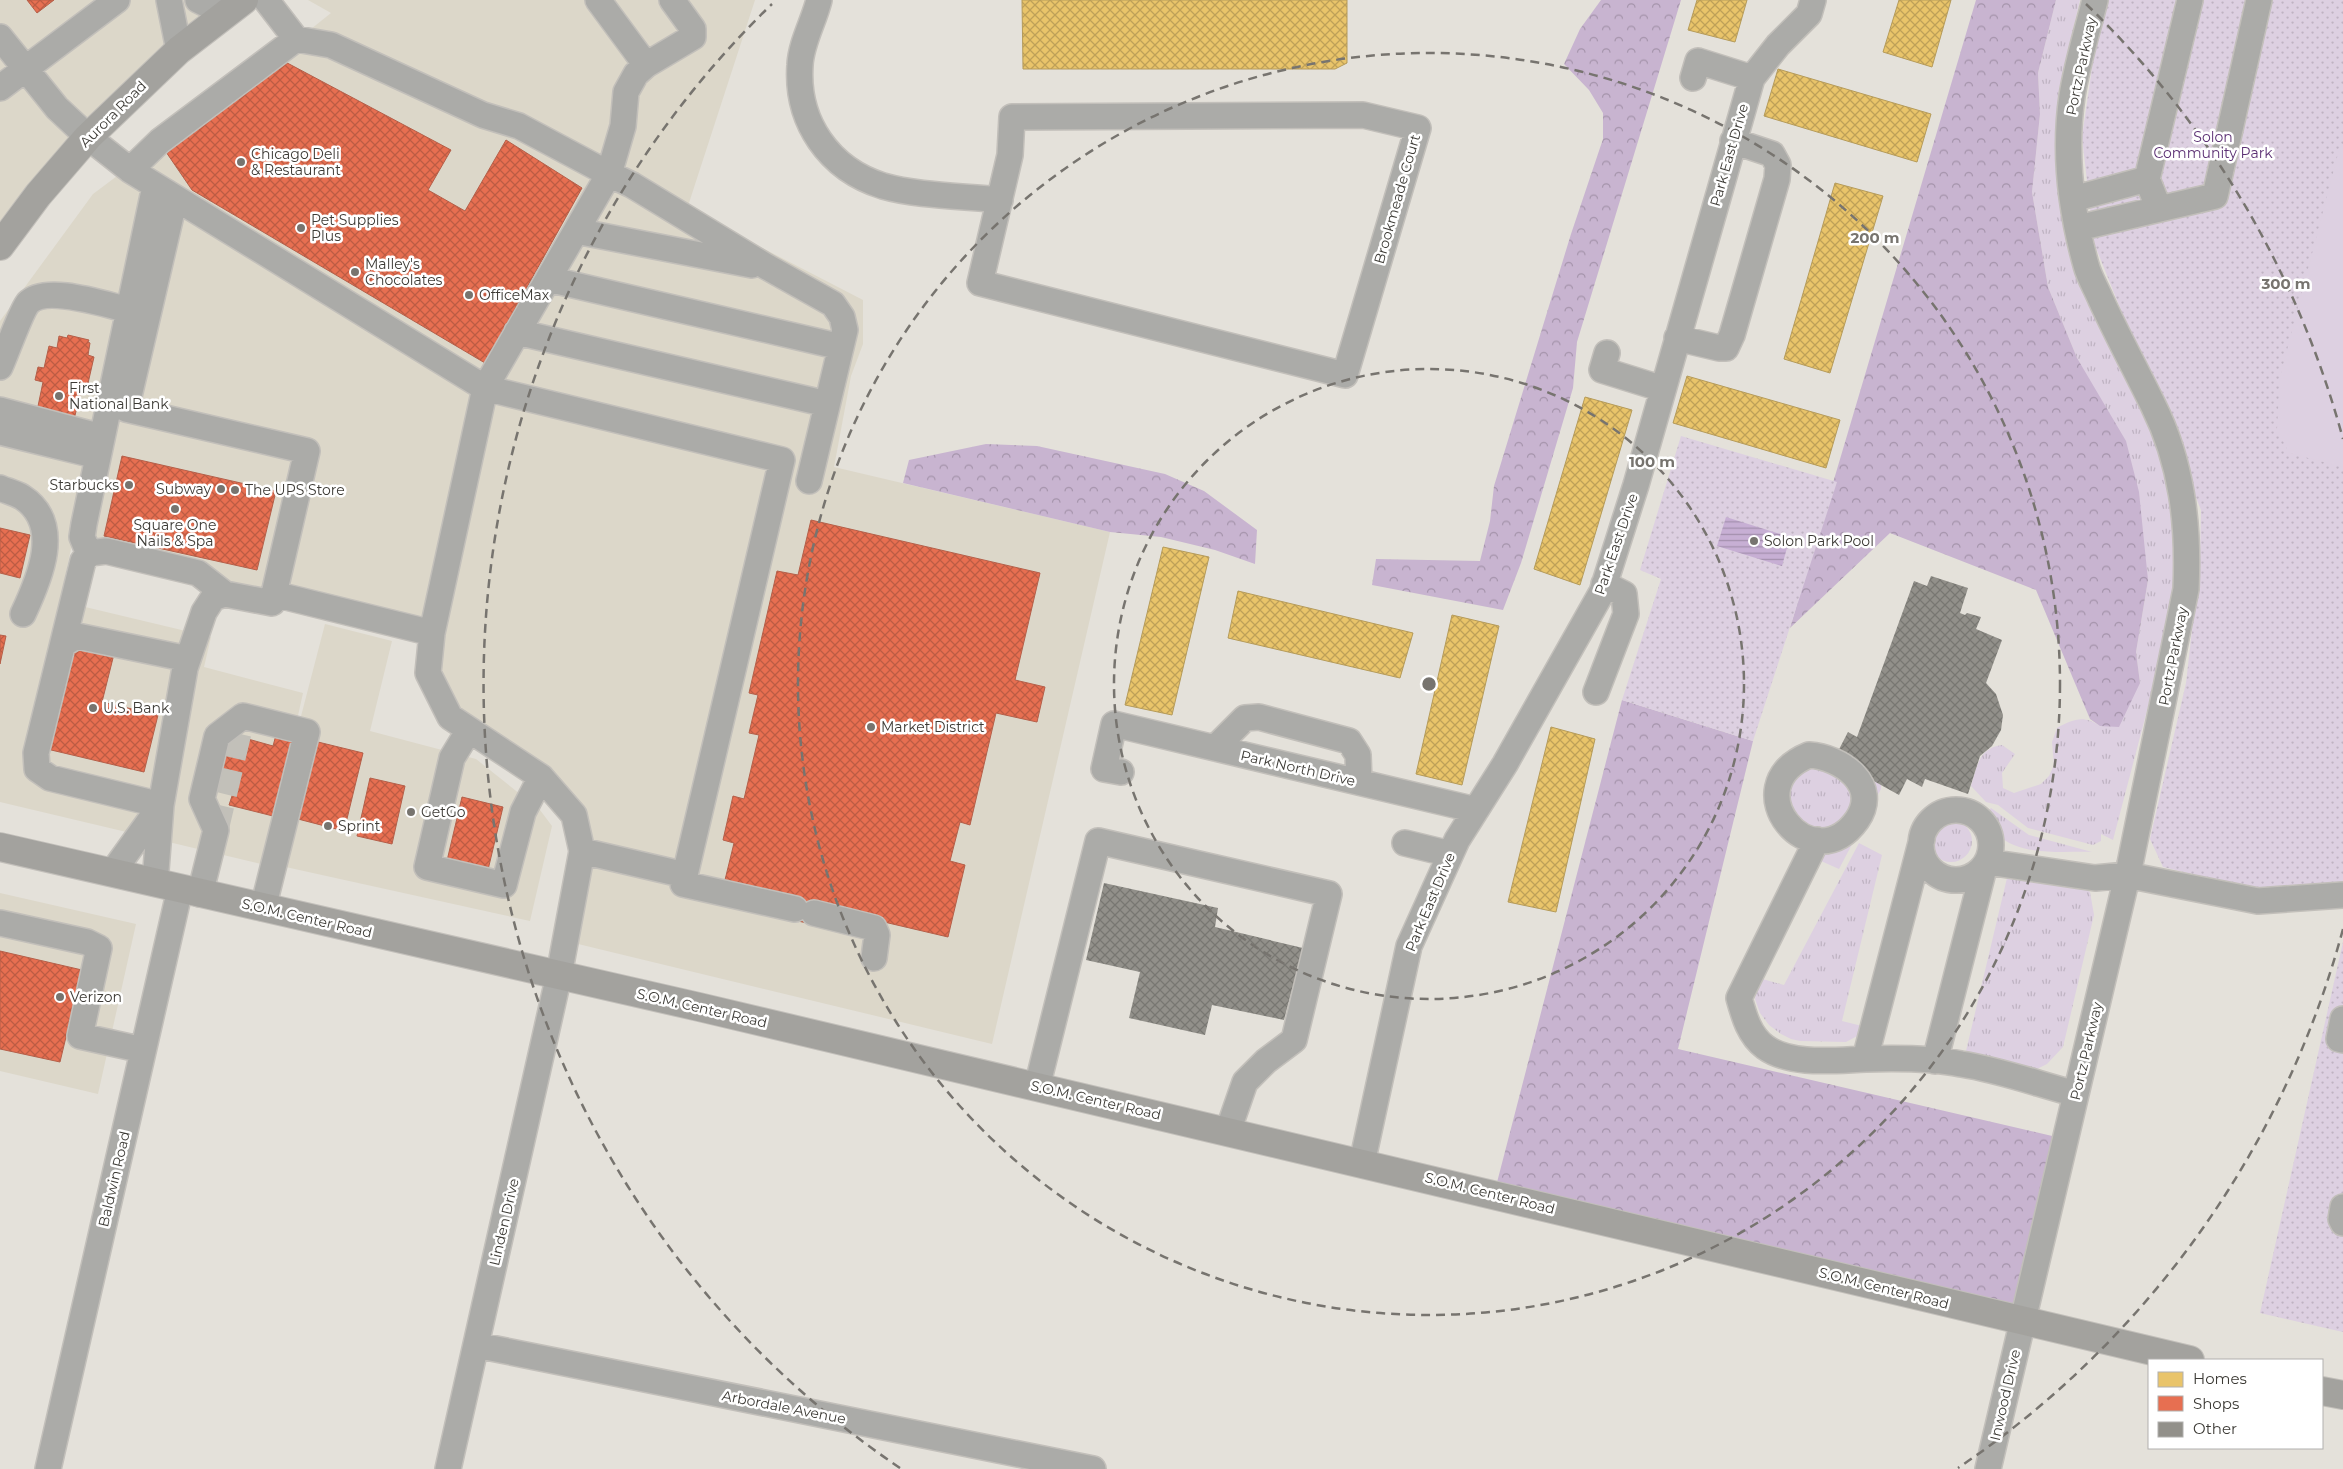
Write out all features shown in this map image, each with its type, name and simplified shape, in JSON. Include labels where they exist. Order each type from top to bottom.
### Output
[{"type":"main road","name":"Aurora Road","points":[[0,246],[38,195],[88,137],[179,50],[244,3]]},
{"type":"main road","name":"S.O.M. Center Road","points":[[0,847],[1362,1162],[2186,1359]]},
{"type":"main road","points":[[2323,1391],[2343,1396]]},
{"type":"street","points":[[8,77],[117,0]]},
{"type":"street","points":[[169,0],[179,50]]},
{"type":"street","points":[[198,0],[244,3],[296,39],[331,45],[483,115],[519,126],[632,185],[767,268],[833,304],[842,317],[844,330],[809,481]]},
{"type":"street","points":[[598,0],[646,65]]},
{"type":"street","points":[[0,37],[8,77],[57,108],[88,137],[130,170],[485,388],[782,460],[685,875],[582,851],[574,815],[541,777],[450,717],[428,673],[432,633],[485,388],[609,174],[624,126],[626,92],[636,74],[646,65],[693,37],[693,28],[672,0]]},
{"type":"street","points":[[819,0],[800,64],[802,102],[815,135],[831,156],[850,171],[884,186],[904,190],[1000,200]]},
{"type":"street","name":"Park East Drive","points":[[1362,1162],[1409,946],[1457,840],[1534,715],[1602,592],[1636,485],[1752,78],[1778,45],[1809,14],[1813,0]]},
{"type":"street","name":"Portz Parkway","points":[[2022,1321],[2127,875],[2181,621],[2186,589],[2188,546],[2185,504],[2172,455],[2154,407],[2086,266],[2073,199],[2068,138],[2072,95],[2095,0]]},
{"type":"street","points":[[2159,209],[2147,178],[2190,0]]},
{"type":"street","points":[[2078,228],[2215,196],[2259,0]]},
{"type":"street","points":[[130,170],[160,141],[296,39]]},
{"type":"street","points":[[1693,78],[1698,62],[1752,78]]},
{"type":"street","name":"Brookmeade Court","points":[[1363,115],[1418,128],[1345,375],[980,283],[1000,200],[1010,155],[1012,117],[1363,115]]},
{"type":"street","points":[[1678,338],[1726,348],[1732,335],[1777,179],[1778,165],[1772,154],[1733,141]]},
{"type":"street","points":[[2073,199],[2147,178]]},
{"type":"street","points":[[92,553],[82,537],[100,446],[129,310],[166,193]]},
{"type":"street","points":[[92,553],[115,457],[116,422],[166,193]]},
{"type":"street","points":[[166,193],[126,409],[307,451],[274,594],[432,633]]},
{"type":"street","points":[[576,231],[767,268]]},
{"type":"street","points":[[548,279],[841,347]]},
{"type":"street","points":[[0,367],[28,303],[41,295],[55,294],[129,310]]},
{"type":"street","points":[[517,332],[827,404]]},
{"type":"street","points":[[1607,353],[1602,370],[1664,389]]},
{"type":"street","points":[[0,410],[100,446]]},
{"type":"street","points":[[0,420],[100,446]]},
{"type":"street","points":[[0,432],[100,446]]},
{"type":"street","points":[[0,488],[22,497],[36,510],[43,525],[46,546],[38,582],[23,614]]},
{"type":"street","points":[[0,507],[39,517]]},
{"type":"street","points":[[161,805],[50,778],[37,769],[36,753],[83,561],[92,553],[106,551],[198,573],[225,594],[272,603]]},
{"type":"street","points":[[1596,692],[1626,614],[1624,594],[1604,584]]},
{"type":"street","points":[[179,889],[161,805],[188,660],[204,612],[213,598],[225,594]]},
{"type":"street","points":[[63,644],[76,636],[188,660]]},
{"type":"street","points":[[179,889],[216,830],[202,799],[217,736],[243,716],[307,732],[263,908]]},
{"type":"street","points":[[1215,748],[1245,718],[1259,717],[1349,741],[1358,755],[1359,782]]},
{"type":"street","name":"Park North Drive","points":[[1121,772],[1104,769],[1114,724],[1476,810]]},
{"type":"street","points":[[469,730],[452,758],[427,867],[504,885],[522,812],[541,777]]},
{"type":"street","points":[[112,873],[161,805]]},
{"type":"street","points":[[1865,1059],[1927,826],[1936,816],[1948,810],[1962,810],[1974,815],[1984,824],[1988,830],[1992,849],[1986,865],[1935,1061]]},
{"type":"street","points":[[1922,839],[1922,854],[1929,868],[1942,878],[1957,881],[1972,877],[1986,865],[2095,878],[2127,875],[2258,901],[2343,895]]},
{"type":"street","points":[[1817,840],[1739,998],[1745,1021],[1753,1034],[1766,1048],[1794,1059],[1845,1062],[1865,1059],[1935,1061],[1961,1064],[2076,1094]]},
{"type":"street","points":[[1037,1087],[1098,841],[1329,894],[1294,1040],[1266,1061],[1245,1082],[1228,1131]]},
{"type":"street","points":[[1404,843],[1450,854]]},
{"type":"street","name":"Linden Drive","points":[[448,1469],[559,975],[582,851]]},
{"type":"street","points":[[683,884],[874,928],[877,935],[874,958]]},
{"type":"street","name":"Baldwin Road","points":[[48,1469],[179,889]]},
{"type":"street","points":[[0,923],[87,942],[99,948],[80,1036],[143,1050]]},
{"type":"street","points":[[2343,1019],[2339,1039],[2343,1040]]},
{"type":"street","points":[[2343,1207],[2341,1219],[2343,1223]]},
{"type":"street","name":"Inwood Drive","points":[[1988,1469],[2022,1321]]},
{"type":"street","name":"Arbordale Avenue","points":[[476,1344],[1093,1469]]},
{"type":"shaded area","points":[[0,0],[244,0],[179,50],[0,246]]},
{"type":"shaded area","points":[[308,0],[755,0],[687,209],[863,300],[863,344],[851,376],[834,467],[1110,532],[992,1044],[574,943],[574,815],[450,717],[432,633],[72,544],[60,601],[211,637],[204,667],[303,693],[280,797],[325,624],[392,641],[370,731],[476,759],[540,810],[552,826],[530,921],[263,862],[261,864],[0,802],[0,321],[93,194],[276,57],[331,13]]},
{"type":"shaded area","name":"Solon Park Pool","points":[[1726,517],[1790,537],[1782,566],[1717,546]]},
{"type":"shaded area","points":[[0,893],[136,924],[98,1094],[0,1071]]},
{"type":"green space","points":[[1601,0],[1681,0],[1577,342],[1573,388],[1521,563],[1503,610],[1372,585],[1376,559],[1480,561],[1490,521],[1494,486],[1571,234],[1603,139],[1603,113],[1589,90],[1564,64],[1580,29]]},
{"type":"green space","points":[[1976,0],[2056,0],[2038,73],[2040,114],[2032,192],[2048,287],[2077,358],[2126,441],[2139,492],[2148,580],[2136,652],[2140,683],[2119,727],[2100,726],[2090,719],[2036,590],[1890,533],[1790,628]]},
{"type":"green space","points":[[2056,0],[2080,0],[2059,89],[2055,156],[2063,224],[2085,297],[2138,397],[2160,457],[2170,504],[2175,555],[2171,619],[2113,840],[2101,834],[2101,841],[2093,845],[2028,828],[1998,805],[1986,802],[1971,786],[1980,759],[1988,750],[2002,745],[2015,754],[2002,773],[2003,788],[2014,793],[2041,784],[2049,776],[2054,765],[2052,742],[2057,728],[2068,722],[2084,719],[2100,726],[2140,683],[2136,652],[2148,580],[2077,358],[2048,287],[2032,192],[2040,114],[2038,73]]},
{"type":"green space","name":"Solon Community Park","points":[[2106,0],[2343,0],[2343,898],[2246,887],[2163,867],[2150,839],[2186,683],[2200,560],[2201,510],[2094,243],[2082,137],[2096,40]]},
{"type":"green space","points":[[2340,146],[2343,147],[2343,467],[2289,453],[2277,429],[2280,377]]},
{"type":"green space","points":[[1681,436],[1837,482],[1753,741],[1622,700],[1661,579],[1640,570]]},
{"type":"green space","points":[[986,444],[1037,446],[1165,474],[1204,491],[1257,530],[1255,564],[1215,550],[1161,537],[1110,532],[903,483],[909,460]]},
{"type":"green space","points":[[1622,700],[1753,741],[1678,1049],[2065,1139],[2022,1321],[1494,1194]]},
{"type":"green space","points":[[1809,764],[1851,779],[1853,810],[1830,831],[1797,822],[1788,789],[1793,778]]},
{"type":"green space","points":[[1860,773],[1881,785],[1881,789],[1839,869],[1821,861],[1830,844],[1859,824]]},
{"type":"green space","points":[[1991,808],[2029,835],[2092,852],[2029,850],[2017,846],[2006,841],[1994,830],[1985,814]]},
{"type":"green space","points":[[1955,820],[1963,823],[1969,829],[1972,841],[1969,853],[1963,859],[1947,862],[1939,859],[1933,853],[1930,837],[1933,829],[1939,823]]},
{"type":"green space","points":[[1859,843],[1882,855],[1842,1021],[1862,1026],[1861,1034],[1846,1042],[1800,1041],[1791,1039],[1769,1025],[1760,1013],[1755,999],[1759,978],[1784,985]]},
{"type":"green space","points":[[2050,877],[2074,882],[2090,892],[2094,915],[2063,1047],[2047,1064],[2035,1070],[1966,1051],[2007,878]]},
{"type":"green space","points":[[2343,942],[2343,1332],[2260,1313]]},
{"type":"building: Homes","points":[[1022,0],[1347,0],[1347,63],[1335,69],[1023,69]]},
{"type":"building: Homes","points":[[1697,0],[1747,0],[1735,42],[1688,30]]},
{"type":"building: Homes","points":[[1899,0],[1951,0],[1932,67],[1883,52]]},
{"type":"building: Homes","points":[[1778,69],[1931,114],[1917,162],[1764,116]]},
{"type":"building: Homes","points":[[1835,183],[1883,196],[1830,373],[1784,359]]},
{"type":"building: Homes","points":[[1687,376],[1840,420],[1826,468],[1673,423]]},
{"type":"building: Homes","points":[[1585,397],[1632,410],[1580,585],[1534,569]]},
{"type":"building: Homes","points":[[1163,547],[1209,557],[1172,715],[1125,705]]},
{"type":"building: Homes","points":[[1238,591],[1413,633],[1400,678],[1228,638]]},
{"type":"building: Homes","points":[[1452,615],[1499,626],[1462,785],[1416,774]]},
{"type":"building: Homes","points":[[1551,727],[1595,739],[1556,912],[1508,902]]},
{"type":"building: Shops","points":[[27,0],[54,0],[37,13]]},
{"type":"building: Shops","points":[[276,57],[451,150],[428,190],[465,211],[506,140],[582,188],[485,363],[192,190],[164,149]]},
{"type":"building: Shops","name":"First National Bank","points":[[68,335],[89,340],[88,355],[94,357],[86,392],[81,391],[66,452],[36,416],[43,382],[35,380],[38,367],[44,368],[49,346],[57,348],[59,336],[67,338]]},
{"type":"building: Shops","points":[[122,456],[276,491],[257,570],[104,536]]},
{"type":"building: Shops","name":"Market District","points":[[811,520],[1040,573],[1015,680],[1045,687],[1037,722],[996,713],[970,825],[960,822],[950,861],[965,865],[948,937],[816,906],[812,924],[793,920],[724,884],[734,843],[723,840],[733,796],[744,799],[759,735],[749,733],[758,695],[749,693],[777,571],[798,575]]},
{"type":"building: Shops","points":[[0,528],[30,535],[20,578],[0,573]]},
{"type":"building: Shops","points":[[0,635],[6,636],[0,664]]},
{"type":"building: Shops","name":"U.S. Bank","points":[[71,644],[114,654],[102,702],[158,715],[144,772],[47,749]]},
{"type":"building: Shops","points":[[276,735],[293,739],[273,816],[229,805],[233,793],[209,787],[219,749],[243,756],[248,739],[273,746]]},
{"type":"building: Shops","points":[[318,742],[363,753],[344,831],[298,819]]},
{"type":"building: Shops","points":[[370,778],[405,786],[392,844],[357,836]]},
{"type":"building: Shops","points":[[462,797],[503,807],[487,874],[446,865]]},
{"type":"building: Shops","points":[[0,951],[82,970],[60,1062],[0,1049]]},
{"type":"building: Other","points":[[1931,576],[1968,588],[1960,613],[1981,617],[1976,629],[2002,640],[1986,683],[1996,694],[2003,715],[2001,730],[1992,746],[1980,756],[1968,794],[1925,779],[1922,787],[1907,779],[1899,795],[1834,759],[1848,732],[1857,737],[1914,581],[1927,586]]},
{"type":"building: Other","points":[[1104,883],[1218,908],[1215,927],[1303,948],[1284,1020],[1212,1005],[1205,1035],[1129,1018],[1140,972],[1086,960]]},
{"type":"tunnel","points":[[216,830],[243,716]]},
{"type":"place","name":"Chicago Deli & Restaurant","points":[[241,162]]},
{"type":"place","name":"Pet Supplies Plus","points":[[301,228]]},
{"type":"place","name":"Malley's Chocolates","points":[[355,272]]},
{"type":"place","name":"OfficeMax","points":[[469,295]]},
{"type":"place","name":"First National Bank","points":[[59,396]]},
{"type":"place","name":"Starbucks","points":[[129,485]]},
{"type":"place","name":"Subway","points":[[221,489]]},
{"type":"place","name":"The UPS Store","points":[[235,490]]},
{"type":"place","name":"Square One Nails & Spa","points":[[175,509]]},
{"type":"place","name":"Solon Park Pool","points":[[1754,541]]},
{"type":"place","name":"U.S. Bank","points":[[93,708]]},
{"type":"place","name":"Market District","points":[[871,727]]},
{"type":"place","name":"GetGo","points":[[411,812]]},
{"type":"place","name":"Sprint","points":[[328,826]]},
{"type":"place","name":"Verizon","points":[[60,997]]}]
